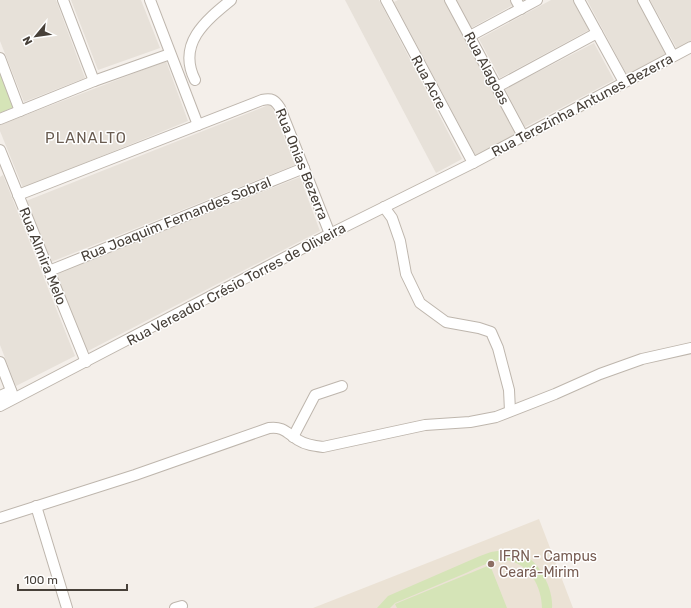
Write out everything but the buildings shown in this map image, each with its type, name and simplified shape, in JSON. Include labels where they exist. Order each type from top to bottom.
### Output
[{"type":"street","points":[[63,0],[94,82]]},
{"type":"street","points":[[18,195],[198,125],[150,0]]},
{"type":"street","points":[[195,80],[189,64],[189,55],[192,44],[205,24],[214,14],[231,0]]},
{"type":"street","name":"Rua Acre","points":[[386,0],[473,163]]},
{"type":"street","name":"Rua Alagoas","points":[[450,0],[523,136]]},
{"type":"street","points":[[470,36],[518,4],[537,0]]},
{"type":"street","points":[[579,0],[624,82]]},
{"type":"street","points":[[643,0],[673,56]]},
{"type":"street","points":[[497,87],[597,33]]},
{"type":"street","name":"Rua Terezinha Antunes Bezerra","points":[[473,163],[691,46]]},
{"type":"street","points":[[0,119],[170,54]]},
{"type":"street","points":[[0,58],[20,111]]},
{"type":"street","name":"Rua Onias Bezerra","points":[[198,125],[269,98],[277,103],[330,234]]},
{"type":"street","name":"Rua Almira Melo","points":[[0,150],[4,169],[18,195],[86,362]]},
{"type":"street","name":"Rua Vereador Crésio Torres de Oliveira","points":[[0,396],[13,394],[86,362],[330,234],[473,163]]},
{"type":"street","name":"Rua Joaquim Fernandes Sobral","points":[[49,271],[304,168]]},
{"type":"street","points":[[384,207],[392,218],[400,241],[406,274],[420,303],[446,322],[479,328],[491,332],[498,348],[509,390],[510,411]]},
{"type":"street","points":[[0,518],[135,475],[269,428],[280,428],[299,441],[309,445],[323,447],[425,426],[470,422],[496,417],[555,394],[600,374],[642,359],[691,348]]},
{"type":"street","points":[[0,362],[13,394]]},
{"type":"street","points":[[293,437],[315,395],[342,386]]},
{"type":"street","name":"Rua Vereador Crésio Torres de Oliveira","points":[[0,406],[13,394]]},
{"type":"street","points":[[36,506],[67,608]]},
{"type":"shaded area","points":[[0,0],[56,0],[85,78],[24,102],[0,41]]},
{"type":"shaded area","points":[[71,0],[141,0],[160,48],[98,70]]},
{"type":"shaded area","points":[[345,0],[379,0],[462,159],[436,173]]},
{"type":"shaded area","points":[[398,0],[447,0],[518,133],[476,156],[394,2]]},
{"type":"shaded area","points":[[456,0],[510,0],[513,5],[471,28]]},
{"type":"shaded area","points":[[551,0],[573,0],[589,30],[500,78],[479,39]]},
{"type":"shaded area","points":[[587,0],[638,0],[667,53],[627,75]]},
{"type":"shaded area","points":[[650,0],[691,0],[691,41],[677,49]]},
{"type":"shaded area","points":[[594,43],[614,80],[525,127],[505,89]]},
{"type":"shaded area","points":[[166,61],[188,121],[23,188],[0,131],[0,125]]},
{"type":"shaded area","points":[[271,104],[295,165],[51,262],[26,201]]},
{"type":"shaded area","points":[[3,175],[75,356],[16,386],[0,345],[0,177]]},
{"type":"shaded area","points":[[300,177],[320,231],[86,352],[55,274]]},
{"type":"shaded area","name":"IFRN - Campus Ceará-Mirim","points":[[539,519],[573,608],[313,608]]},
{"type":"green space","points":[[0,70],[14,107],[0,113]]},
{"type":"green space","points":[[513,550],[521,553],[536,565],[547,581],[552,600],[552,608],[542,608],[536,583],[527,570],[513,561],[499,560],[395,603],[390,608],[377,608],[388,596],[480,556],[491,552]]},
{"type":"green space","points":[[490,565],[507,608],[397,608],[395,604]]},
{"type":"place","name":"IFRN - Campus Ceará-Mirim","points":[[491,564]]},
{"type":"district","name":"PLANALTO","points":[[86,138]]}]
